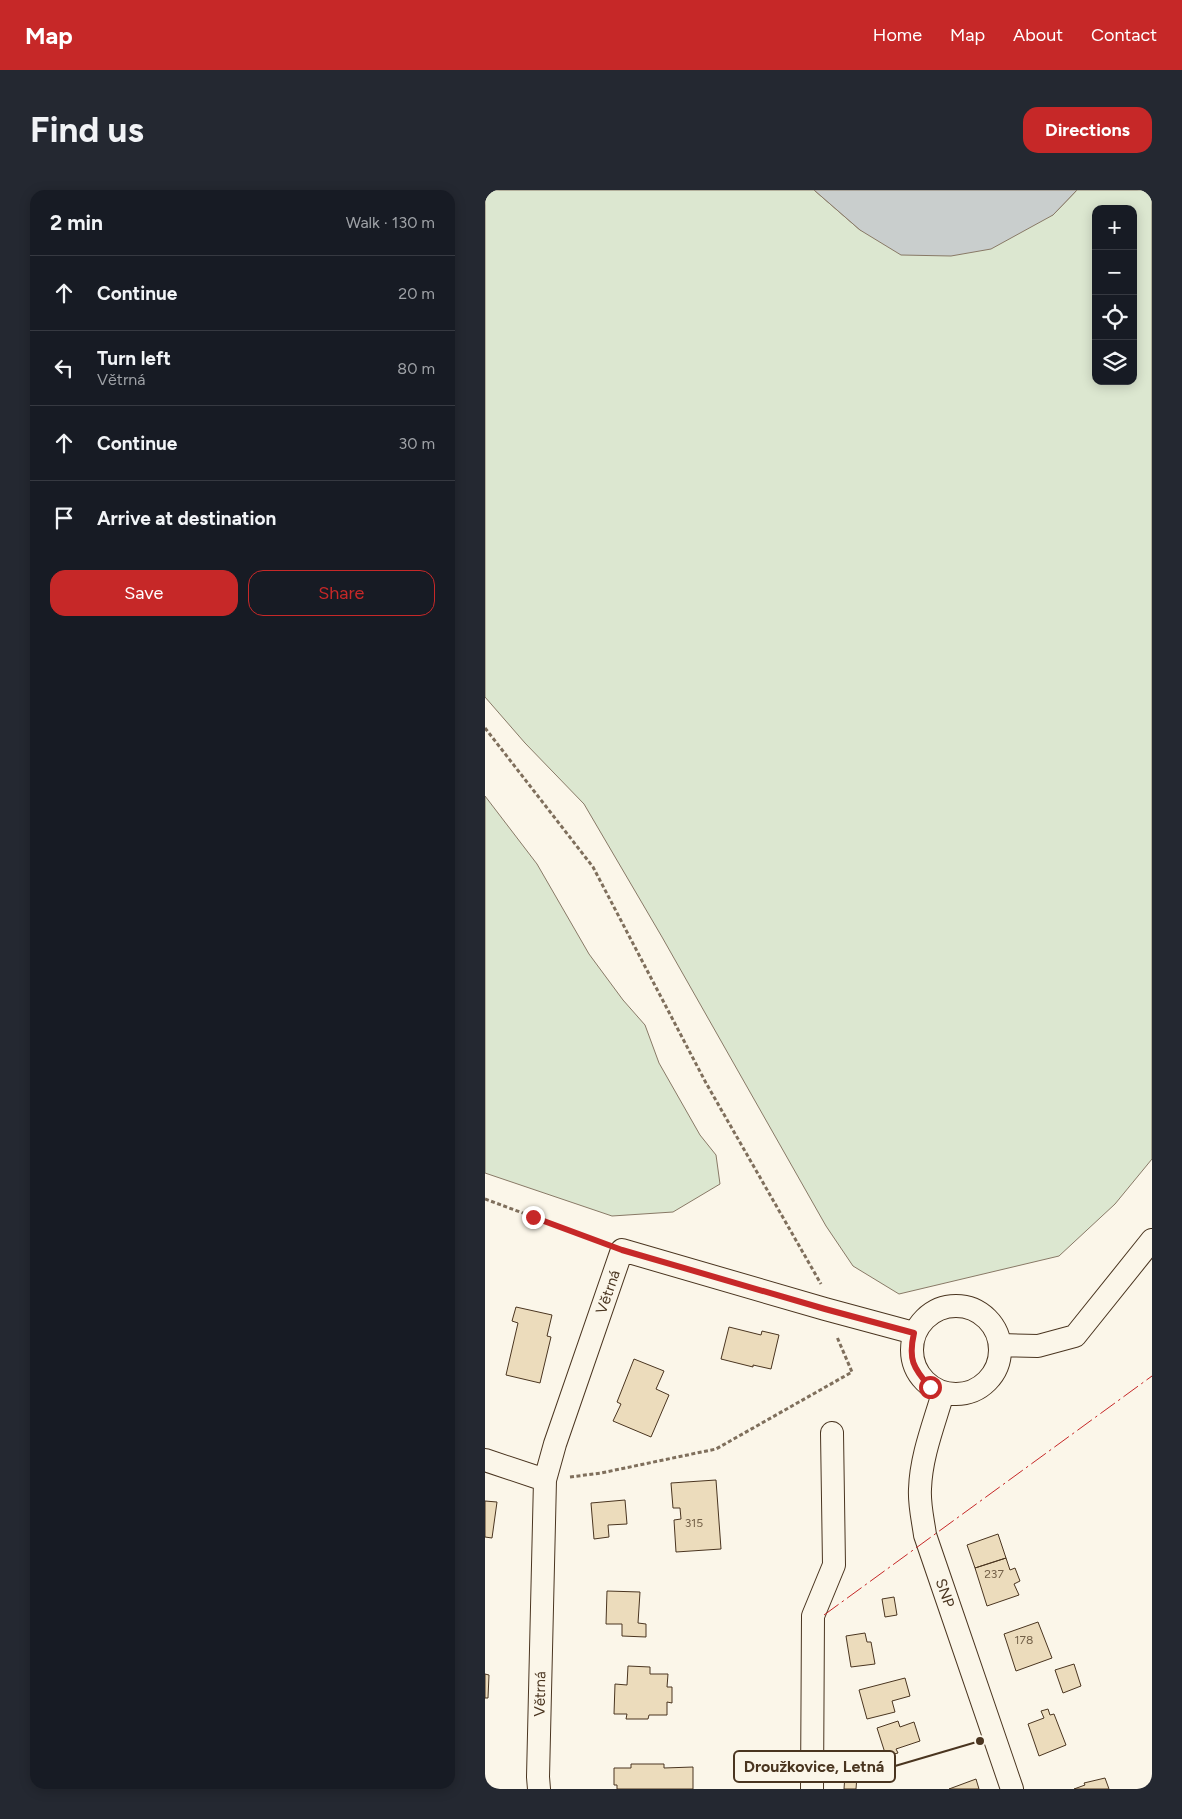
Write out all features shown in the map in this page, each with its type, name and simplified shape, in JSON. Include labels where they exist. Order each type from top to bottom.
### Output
[{"type":"street","points":[[1001,1345],[1038,1346],[1075,1336],[1152,1240]]},
{"type":"street","name":"Větrná","points":[[539,1789],[545,1480],[555,1444],[622,1250],[914,1333]]},
{"type":"street","points":[[959,1305],[981,1313],[992,1324],[1001,1345],[999,1361],[991,1377],[979,1389],[964,1394],[943,1393],[930,1387],[916,1371],[911,1348],[914,1333],[926,1316],[940,1308],[959,1305]]},
{"type":"street","name":"SNP","points":[[943,1393],[923,1463],[920,1489],[925,1535],[1012,1789]]},
{"type":"street","points":[[812,1789],[813,1616],[834,1565],[832,1433]]},
{"type":"street","points":[[485,1460],[545,1480]]},
{"type":"path","points":[[485,728],[593,867],[706,1083],[821,1282],[825,1309],[852,1372],[716,1450],[601,1473],[545,1480]]},
{"type":"path","points":[[485,1199],[622,1250]]},
{"type":"green space","points":[[485,190],[814,190],[860,230],[1053,215],[1077,190],[1152,190],[1152,1159],[1115,1204],[1059,1256],[899,1294],[853,1266],[826,1226],[662,937],[584,804],[525,743],[485,697]]},
{"type":"green space","points":[[485,796],[537,864],[589,954],[623,1000],[645,1025],[659,1063],[700,1135],[716,1155],[720,1184],[673,1212],[612,1216],[485,1173]]},
{"type":"shaded area","points":[[814,190],[1077,190],[1053,215],[991,249],[951,256],[901,255],[860,230]]},
{"type":"building","points":[[516,1307],[552,1315],[547,1336],[551,1337],[540,1383],[506,1375],[518,1323],[512,1321]]},
{"type":"building","points":[[729,1327],[761,1335],[762,1331],[779,1335],[771,1369],[753,1365],[753,1367],[721,1359]]},
{"type":"building","points":[[634,1359],[664,1371],[656,1389],[669,1395],[651,1437],[613,1421],[621,1404],[617,1402]]},
{"type":"building","points":[[716,1480],[721,1549],[676,1552],[674,1520],[681,1519],[680,1508],[673,1508],[671,1483]]},
{"type":"building","points":[[625,1500],[627,1524],[608,1525],[609,1537],[594,1539],[591,1503]]},
{"type":"building","points":[[485,1501],[497,1502],[492,1538],[485,1537]]},
{"type":"building","points":[[998,1534],[1006,1558],[975,1568],[967,1545]]},
{"type":"building","points":[[1006,1558],[1010,1570],[1015,1568],[1020,1581],[1014,1584],[1019,1595],[987,1606],[975,1568]]},
{"type":"building","points":[[607,1591],[640,1592],[638,1623],[646,1624],[646,1637],[622,1636],[622,1624],[606,1624]]},
{"type":"building","points":[[894,1597],[897,1615],[885,1617],[882,1599]]},
{"type":"building","points":[[1038,1622],[1052,1658],[1016,1671],[1004,1634]]},
{"type":"building","points":[[865,1633],[867,1642],[871,1642],[875,1664],[851,1667],[846,1636]]},
{"type":"building","points":[[1074,1664],[1081,1686],[1063,1693],[1055,1670]]},
{"type":"building","points":[[628,1666],[650,1667],[650,1674],[668,1674],[667,1687],[672,1687],[672,1703],[667,1702],[667,1715],[649,1715],[648,1719],[626,1719],[627,1714],[614,1714],[615,1684],[627,1685]]},
{"type":"building","points":[[485,1674],[489,1675],[488,1698],[485,1698]]},
{"type":"building","points":[[905,1678],[910,1696],[892,1701],[895,1712],[867,1719],[859,1690]]},
{"type":"building","points":[[1048,1709],[1050,1715],[1054,1714],[1066,1745],[1039,1756],[1028,1724],[1044,1718],[1041,1711]]},
{"type":"building","points":[[898,1721],[900,1727],[914,1722],[920,1741],[896,1749],[898,1753],[886,1756],[877,1728]]},
{"type":"building","points":[[631,1764],[664,1764],[664,1768],[693,1767],[693,1789],[617,1789],[617,1785],[614,1785],[614,1768],[631,1768]]},
{"type":"building","points":[[845,1775],[857,1776],[856,1789],[844,1789]]},
{"type":"building","points":[[1105,1778],[1109,1789],[1074,1789],[1085,1785],[1084,1783]]},
{"type":"building","points":[[976,1779],[979,1789],[949,1789]]},
{"type":"power","points":[[824,1615],[1152,1376]]},
{"type":"place","name":"Droužkovice, Letná","points":[[980,1741]]},
{"type":"route","points":[[533,1217],[622,1250],[914,1333],[911,1348],[916,1371],[930,1387]]}]
